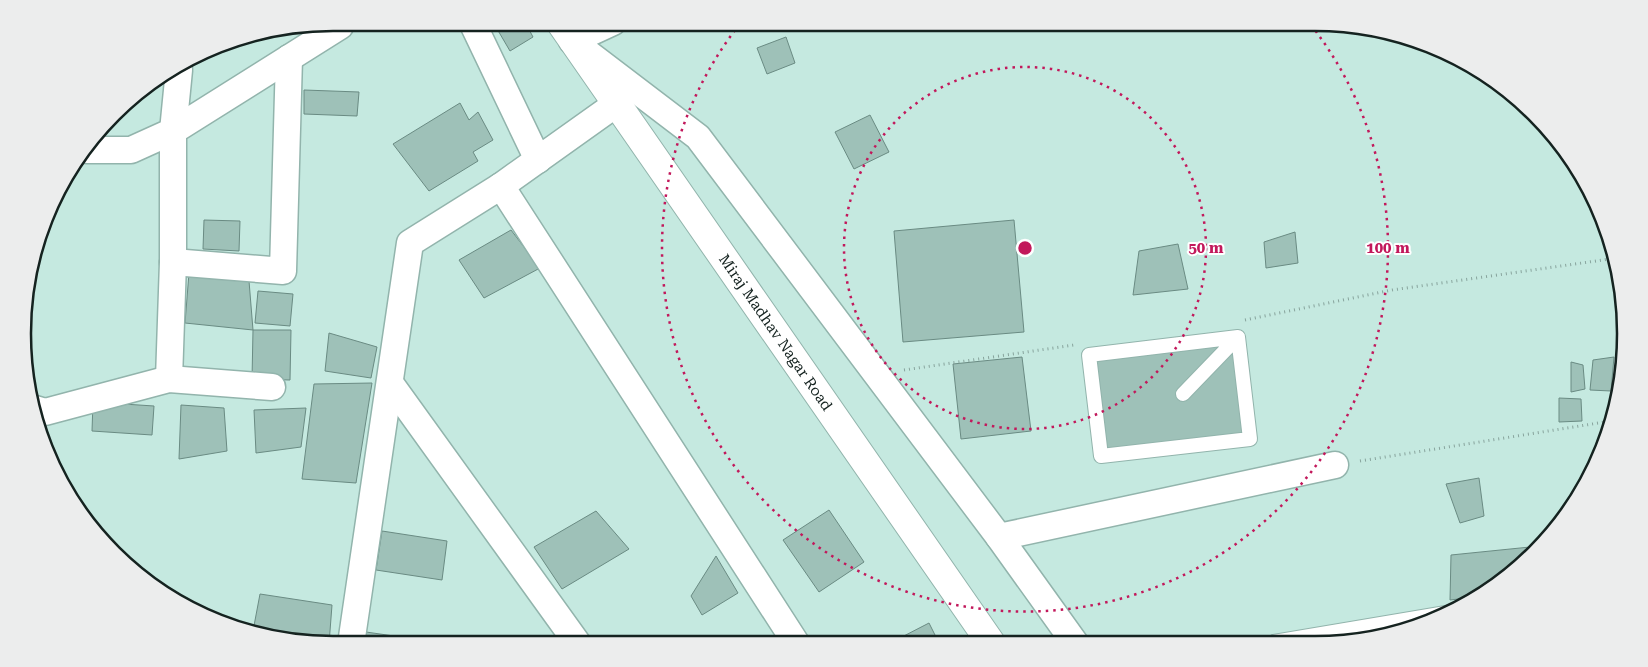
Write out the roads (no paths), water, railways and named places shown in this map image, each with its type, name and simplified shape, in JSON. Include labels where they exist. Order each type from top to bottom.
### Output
[{"type":"street","points":[[94,150],[131,150],[173,131],[332,31]]},
{"type":"street","points":[[476,31],[538,160]]},
{"type":"street","points":[[566,32],[698,137],[999,537],[1071,636]]},
{"type":"street","name":"Miraj Madhav Nagar Road","points":[[566,32],[986,636]]},
{"type":"street","points":[[173,262],[283,271],[289,58]]},
{"type":"street","points":[[169,379],[173,262],[173,131],[179,74]]},
{"type":"street","points":[[353,636],[410,243],[501,186],[616,104]]},
{"type":"street","points":[[501,186],[791,636]]},
{"type":"street","points":[[42,411],[45,412],[169,379],[272,387]]},
{"type":"street","points":[[390,383],[572,636]]},
{"type":"street","points":[[999,537],[1335,465]]},
{"type":"lane","points":[[1238,337],[1250,438],[1101,456],[1089,355],[1238,337]]},
{"type":"lane","points":[[1183,394],[1238,337]]},
{"type":"lane","points":[[1310,636],[1418,618]]}]
